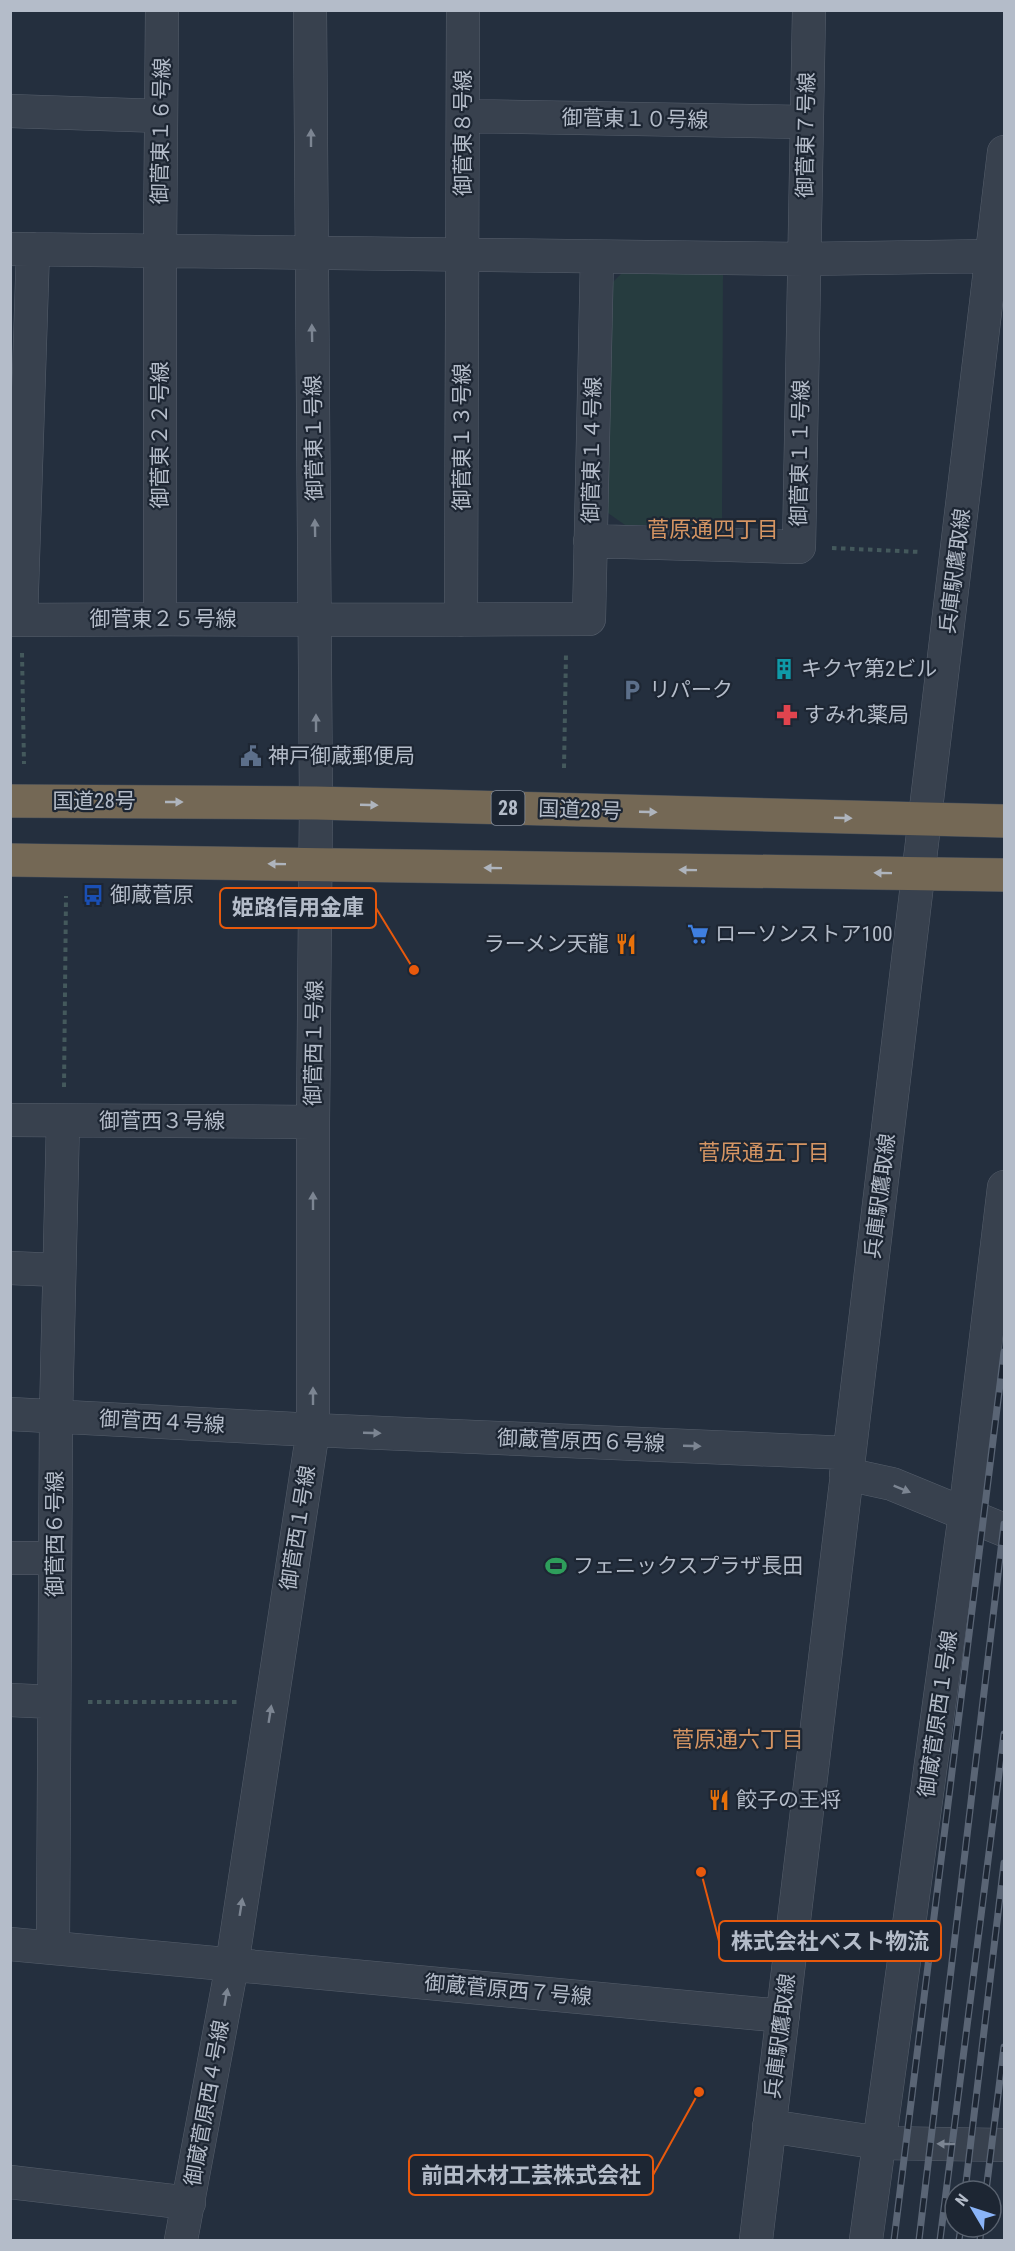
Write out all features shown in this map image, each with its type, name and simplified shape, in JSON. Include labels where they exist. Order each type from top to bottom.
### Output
[{"type":"highway","name":"国道28号","points":[[10,801],[316,803],[1005,821]]},
{"type":"highway","points":[[10,860],[1005,876]]},
{"type":"street","name":"御菅東１６号線","points":[[160,252],[162,10]]},
{"type":"street","name":"御菅東１号線","points":[[310,10],[316,620],[315,865]]},
{"type":"street","name":"御菅東８号線","points":[[463,10],[463,255]]},
{"type":"street","name":"御菅東７号線","points":[[804,259],[809,10]]},
{"type":"street","points":[[10,111],[161,116]]},
{"type":"street","name":"御菅東１０号線","points":[[463,116],[807,122]]},
{"type":"street","name":"兵庫駅鷹取線","points":[[756,2241],[1005,152]]},
{"type":"street","points":[[16,620],[22,249],[804,259],[992,256]]},
{"type":"street","name":"御菅東２２号線","points":[[160,252],[160,618]]},
{"type":"street","name":"御菅東１３号線","points":[[461,620],[463,255]]},
{"type":"street","name":"御菅東１４号線","points":[[316,620],[589,619],[597,257]]},
{"type":"street","name":"御菅東１１号線","points":[[590,542],[799,547],[804,259]]},
{"type":"street","name":"御菅東２５号線","points":[[16,620],[160,618],[316,620]]},
{"type":"street","name":"御菅西１号線","points":[[232,1965],[313,1430],[315,865]]},
{"type":"street","name":"御菅西３号線","points":[[10,1120],[313,1122]]},
{"type":"street","name":"御菅西６号線","points":[[53,1947],[56,1416],[63,1121]]},
{"type":"street","name":"御蔵菅原西１号線","points":[[866,2241],[965,1514],[1005,1187]]},
{"type":"street","points":[[10,1268],[58,1270]]},
{"type":"street","name":"御菅西４号線","points":[[10,1414],[313,1430]]},
{"type":"street","name":"御蔵菅原西６号線","points":[[313,1430],[847,1463],[891,1484],[1005,1530]]},
{"type":"street","points":[[10,1557],[55,1558]]},
{"type":"street","points":[[10,1700],[54,1702]]},
{"type":"street","points":[[10,1944],[232,1965]]},
{"type":"street","name":"御蔵菅原西７号線","points":[[232,1965],[783,2016]]},
{"type":"street","name":"御蔵菅原西４号線","points":[[182,2241],[232,1965]]},
{"type":"street","points":[[769,2126],[880,2143],[1005,2145]]},
{"type":"street","points":[[10,2182],[189,2203]]},
{"type":"path","points":[[799,547],[928,552]]},
{"type":"path","points":[[16,620],[24,764]]},
{"type":"path","points":[[564,768],[566,620]]},
{"type":"path","points":[[63,1121],[66,893]]},
{"type":"path","points":[[54,1702],[272,1702]]},
{"type":"green space","points":[[623,272],[723,272],[722,525],[625,525],[608,513],[611,284]]},
{"type":"railway","points":[[894,2240],[1004,1352]]},
{"type":"railway","points":[[919,2240],[1004,1524]]},
{"type":"railway","points":[[940,2240],[1004,1734]]},
{"type":"railway","points":[[966,2179],[1004,1863]]},
{"type":"railway","points":[[988,2179],[1004,2047]]},
{"type":"place","name":"キクヤ第2ビル","points":[[784,669]]},
{"type":"place","name":"リパーク","points":[[632,690]]},
{"type":"place","name":"すみれ薬局","points":[[787,715]]},
{"type":"place","name":"神戸御蔵郵便局","points":[[251,756]]},
{"type":"place","name":"御蔵菅原","points":[[93,895]]},
{"type":"place","name":"ローソンストア100","points":[[698,934]]},
{"type":"place","name":"ラーメン天龍","points":[[626,944]]},
{"type":"place","name":"姫路信用金庫","points":[[414,970]]},
{"type":"place","name":"フェニックスプラザ長田","points":[[556,1566]]},
{"type":"place","name":"餃子の王将","points":[[719,1800]]},
{"type":"place","name":"株式会社ベスト物流","points":[[701,1872]]},
{"type":"place","name":"前田木材工芸株式会社","points":[[699,2092]]},
{"type":"district","name":"菅原通四丁目","points":[[713,529]]},
{"type":"district","name":"菅原通五丁目","points":[[764,1152]]},
{"type":"district","name":"菅原通六丁目","points":[[738,1739]]}]
